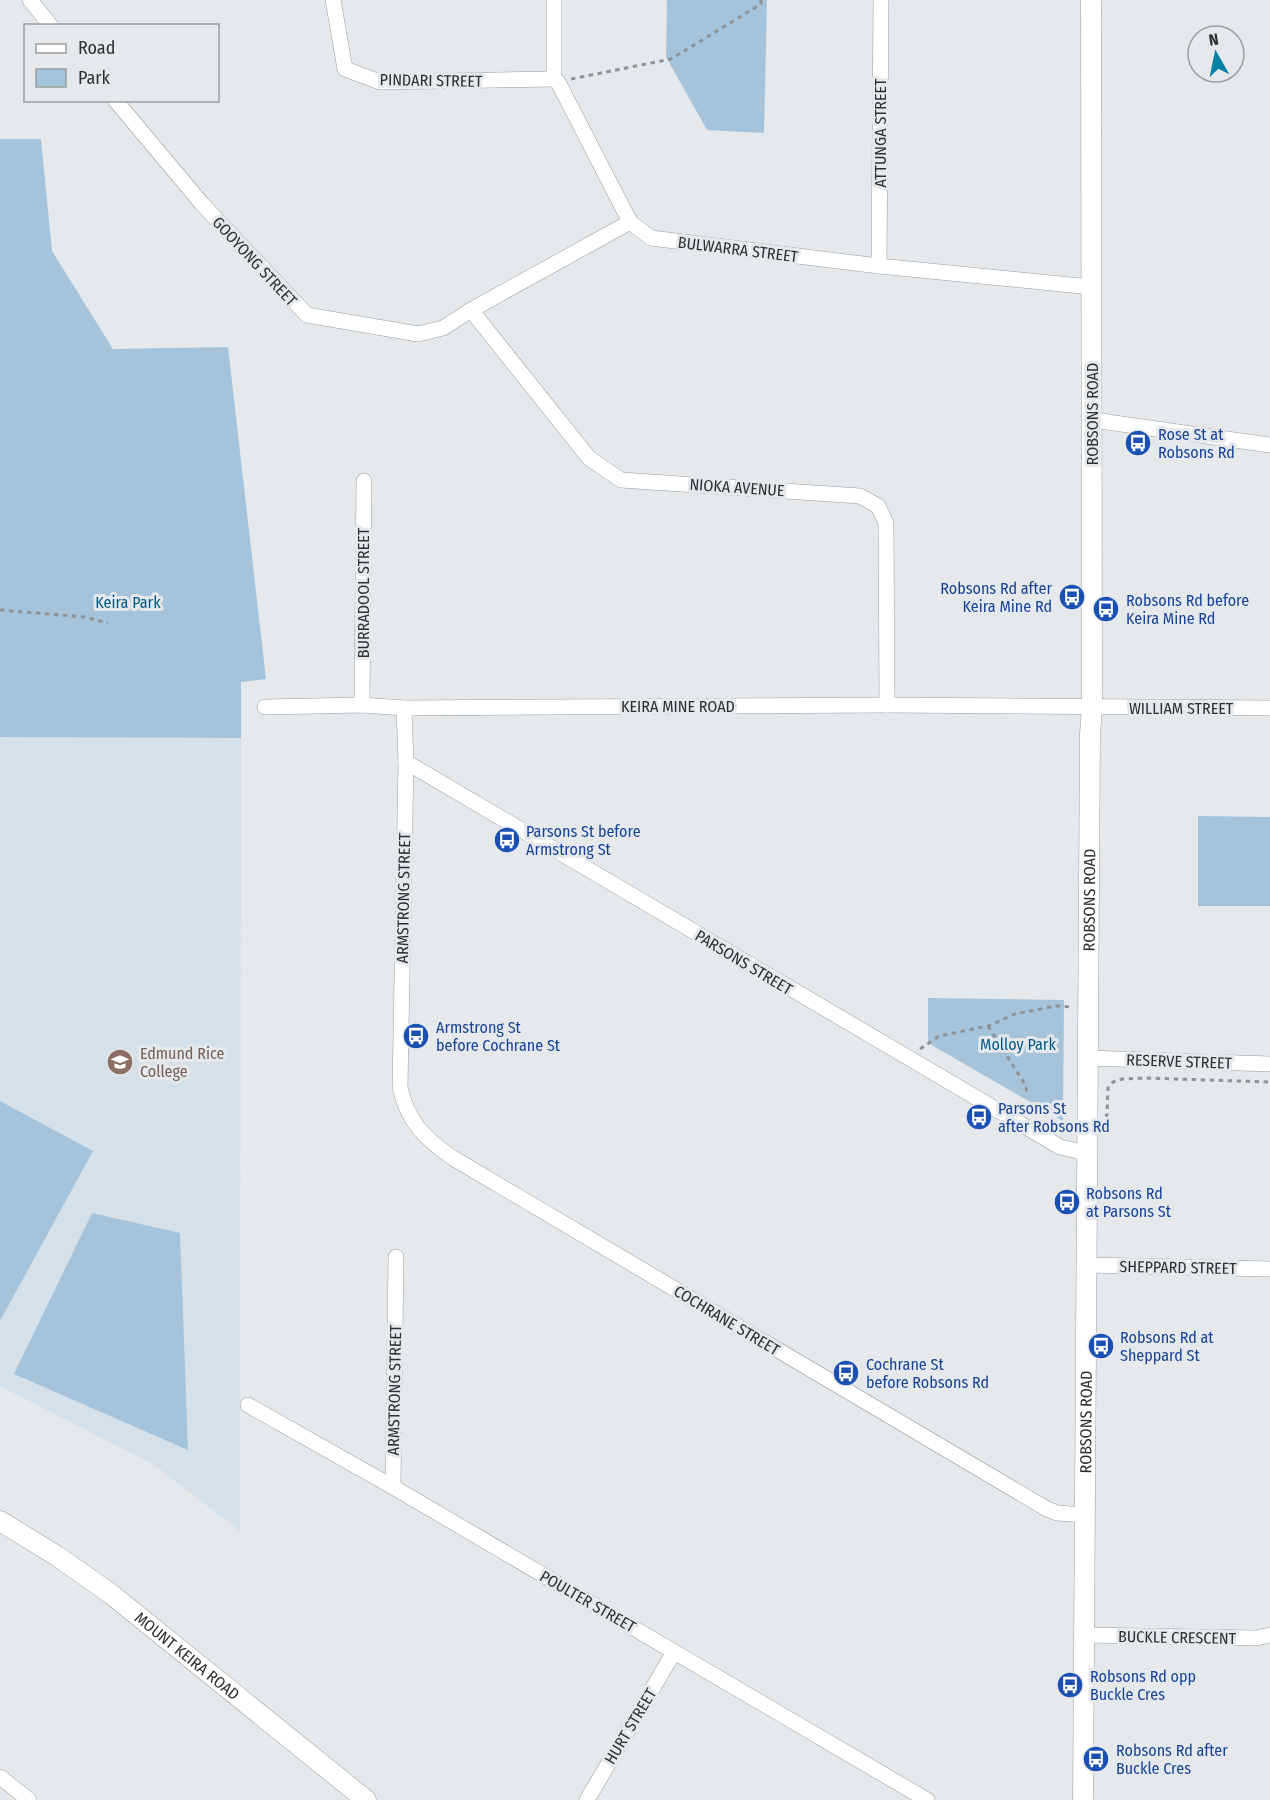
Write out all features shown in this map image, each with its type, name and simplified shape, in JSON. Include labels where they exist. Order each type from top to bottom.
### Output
[{"type":"main road","name":"ROBSONS ROAD","points":[[1083,1800],[1086,1153],[1092,708],[1091,0]]},
{"type":"main road","name":"MOUNT KEIRA ROAD","points":[[0,1521],[57,1556],[111,1594],[366,1800]]},
{"type":"street","points":[[30,0],[49,24]]},
{"type":"street","name":"PINDARI STREET","points":[[333,0],[345,69],[380,82],[556,80]]},
{"type":"street","name":"BULWARRA STREET","points":[[554,0],[556,80],[630,222],[651,238],[879,266],[1091,287]]},
{"type":"street","name":"ATTUNGA STREET","points":[[879,266],[881,0]]},
{"type":"street","name":"GOOYONG STREET","points":[[117,102],[203,206],[307,315],[418,334],[443,327],[630,222]]},
{"type":"street","name":"NIOKA AVENUE","points":[[471,310],[589,458],[621,480],[860,496],[878,506],[886,523],[886,705]]},
{"type":"street","points":[[1093,420],[1270,445]]},
{"type":"street","name":"BURRADOOL STREET","points":[[363,481],[363,705]]},
{"type":"street","name":"KEIRA MINE ROAD","points":[[265,707],[886,705],[1092,708]]},
{"type":"street","name":"ARMSTRONG STREET","points":[[400,1087],[406,762],[404,708]]},
{"type":"street","name":"WILLIAM STREET","points":[[1092,708],[1270,708]]},
{"type":"street","name":"PARSONS STREET","points":[[406,762],[1060,1147],[1086,1153]]},
{"type":"street","name":"RESERVE STREET","points":[[1087,1058],[1270,1064]]},
{"type":"street","name":"COCHRANE STREET","points":[[400,1087],[407,1111],[423,1135],[453,1158],[1047,1509],[1058,1514],[1084,1515]]},
{"type":"street","name":"ARMSTRONG STREET","points":[[393,1487],[396,1257]]},
{"type":"street","name":"SHEPPARD STREET","points":[[1086,1265],[1270,1269]]},
{"type":"street","name":"POULTER STREET","points":[[248,1405],[393,1487],[927,1800]]},
{"type":"street","name":"BUCKLE CRESCENT","points":[[1084,1635],[1256,1638],[1270,1635]]},
{"type":"street","name":"HURT STREET","points":[[586,1800],[674,1652]]},
{"type":"street","points":[[4,1786],[29,1800]]},
{"type":"path","points":[[556,80],[671,59],[761,4],[761,0]]},
{"type":"path","points":[[0,610],[85,617],[108,623]]},
{"type":"path","points":[[906,1058],[939,1036],[988,1026],[1015,1014],[1056,1006],[1071,1007]]},
{"type":"path","points":[[988,1026],[1026,1086],[1027,1096]]},
{"type":"path","points":[[1107,1116],[1108,1088],[1113,1082],[1122,1079],[1270,1082]]},
{"type":"shaded area","name":"Edmund Rice College","points":[[0,737],[241,738],[240,1531],[154,1465],[0,1386]]},
{"type":"green space","points":[[667,0],[767,0],[764,133],[707,130],[666,57]]},
{"type":"green space","name":"Keira Park","points":[[0,139],[41,139],[52,251],[113,349],[228,347],[266,679],[241,682],[241,738],[0,737]]},
{"type":"green space","points":[[1198,816],[1270,817],[1270,906],[1198,906]]},
{"type":"green space","name":"Molloy Park","points":[[928,998],[1064,1000],[1063,1121],[928,1043]]},
{"type":"green space","points":[[0,1101],[93,1151],[0,1321]]},
{"type":"green space","points":[[92,1213],[180,1233],[188,1450],[14,1374]]},
{"type":"place","name":"Rose St at Robsons Rd","points":[[1138,443]]},
{"type":"place","name":"Robsons Rd after Keira Mine Rd","points":[[1072,597]]},
{"type":"place","name":"Robsons Rd before Keira Mine Rd","points":[[1106,609]]},
{"type":"place","name":"Parsons St before Armstrong St","points":[[507,840]]},
{"type":"place","name":"Armstrong St before Cochrane St","points":[[416,1036]]},
{"type":"place","name":"Edmund Rice College","points":[[120,1062]]},
{"type":"place","name":"Parsons St after Robsons Rd","points":[[979,1117]]},
{"type":"place","name":"Robsons Rd at Parsons St","points":[[1067,1202]]},
{"type":"place","name":"Robsons Rd at Sheppard St","points":[[1101,1346]]},
{"type":"place","name":"Cochrane St before Robsons Rd","points":[[846,1373]]},
{"type":"place","name":"Robsons Rd opp Buckle Cres","points":[[1070,1685]]},
{"type":"place","name":"Robsons Rd after Buckle Cres","points":[[1096,1759]]}]
